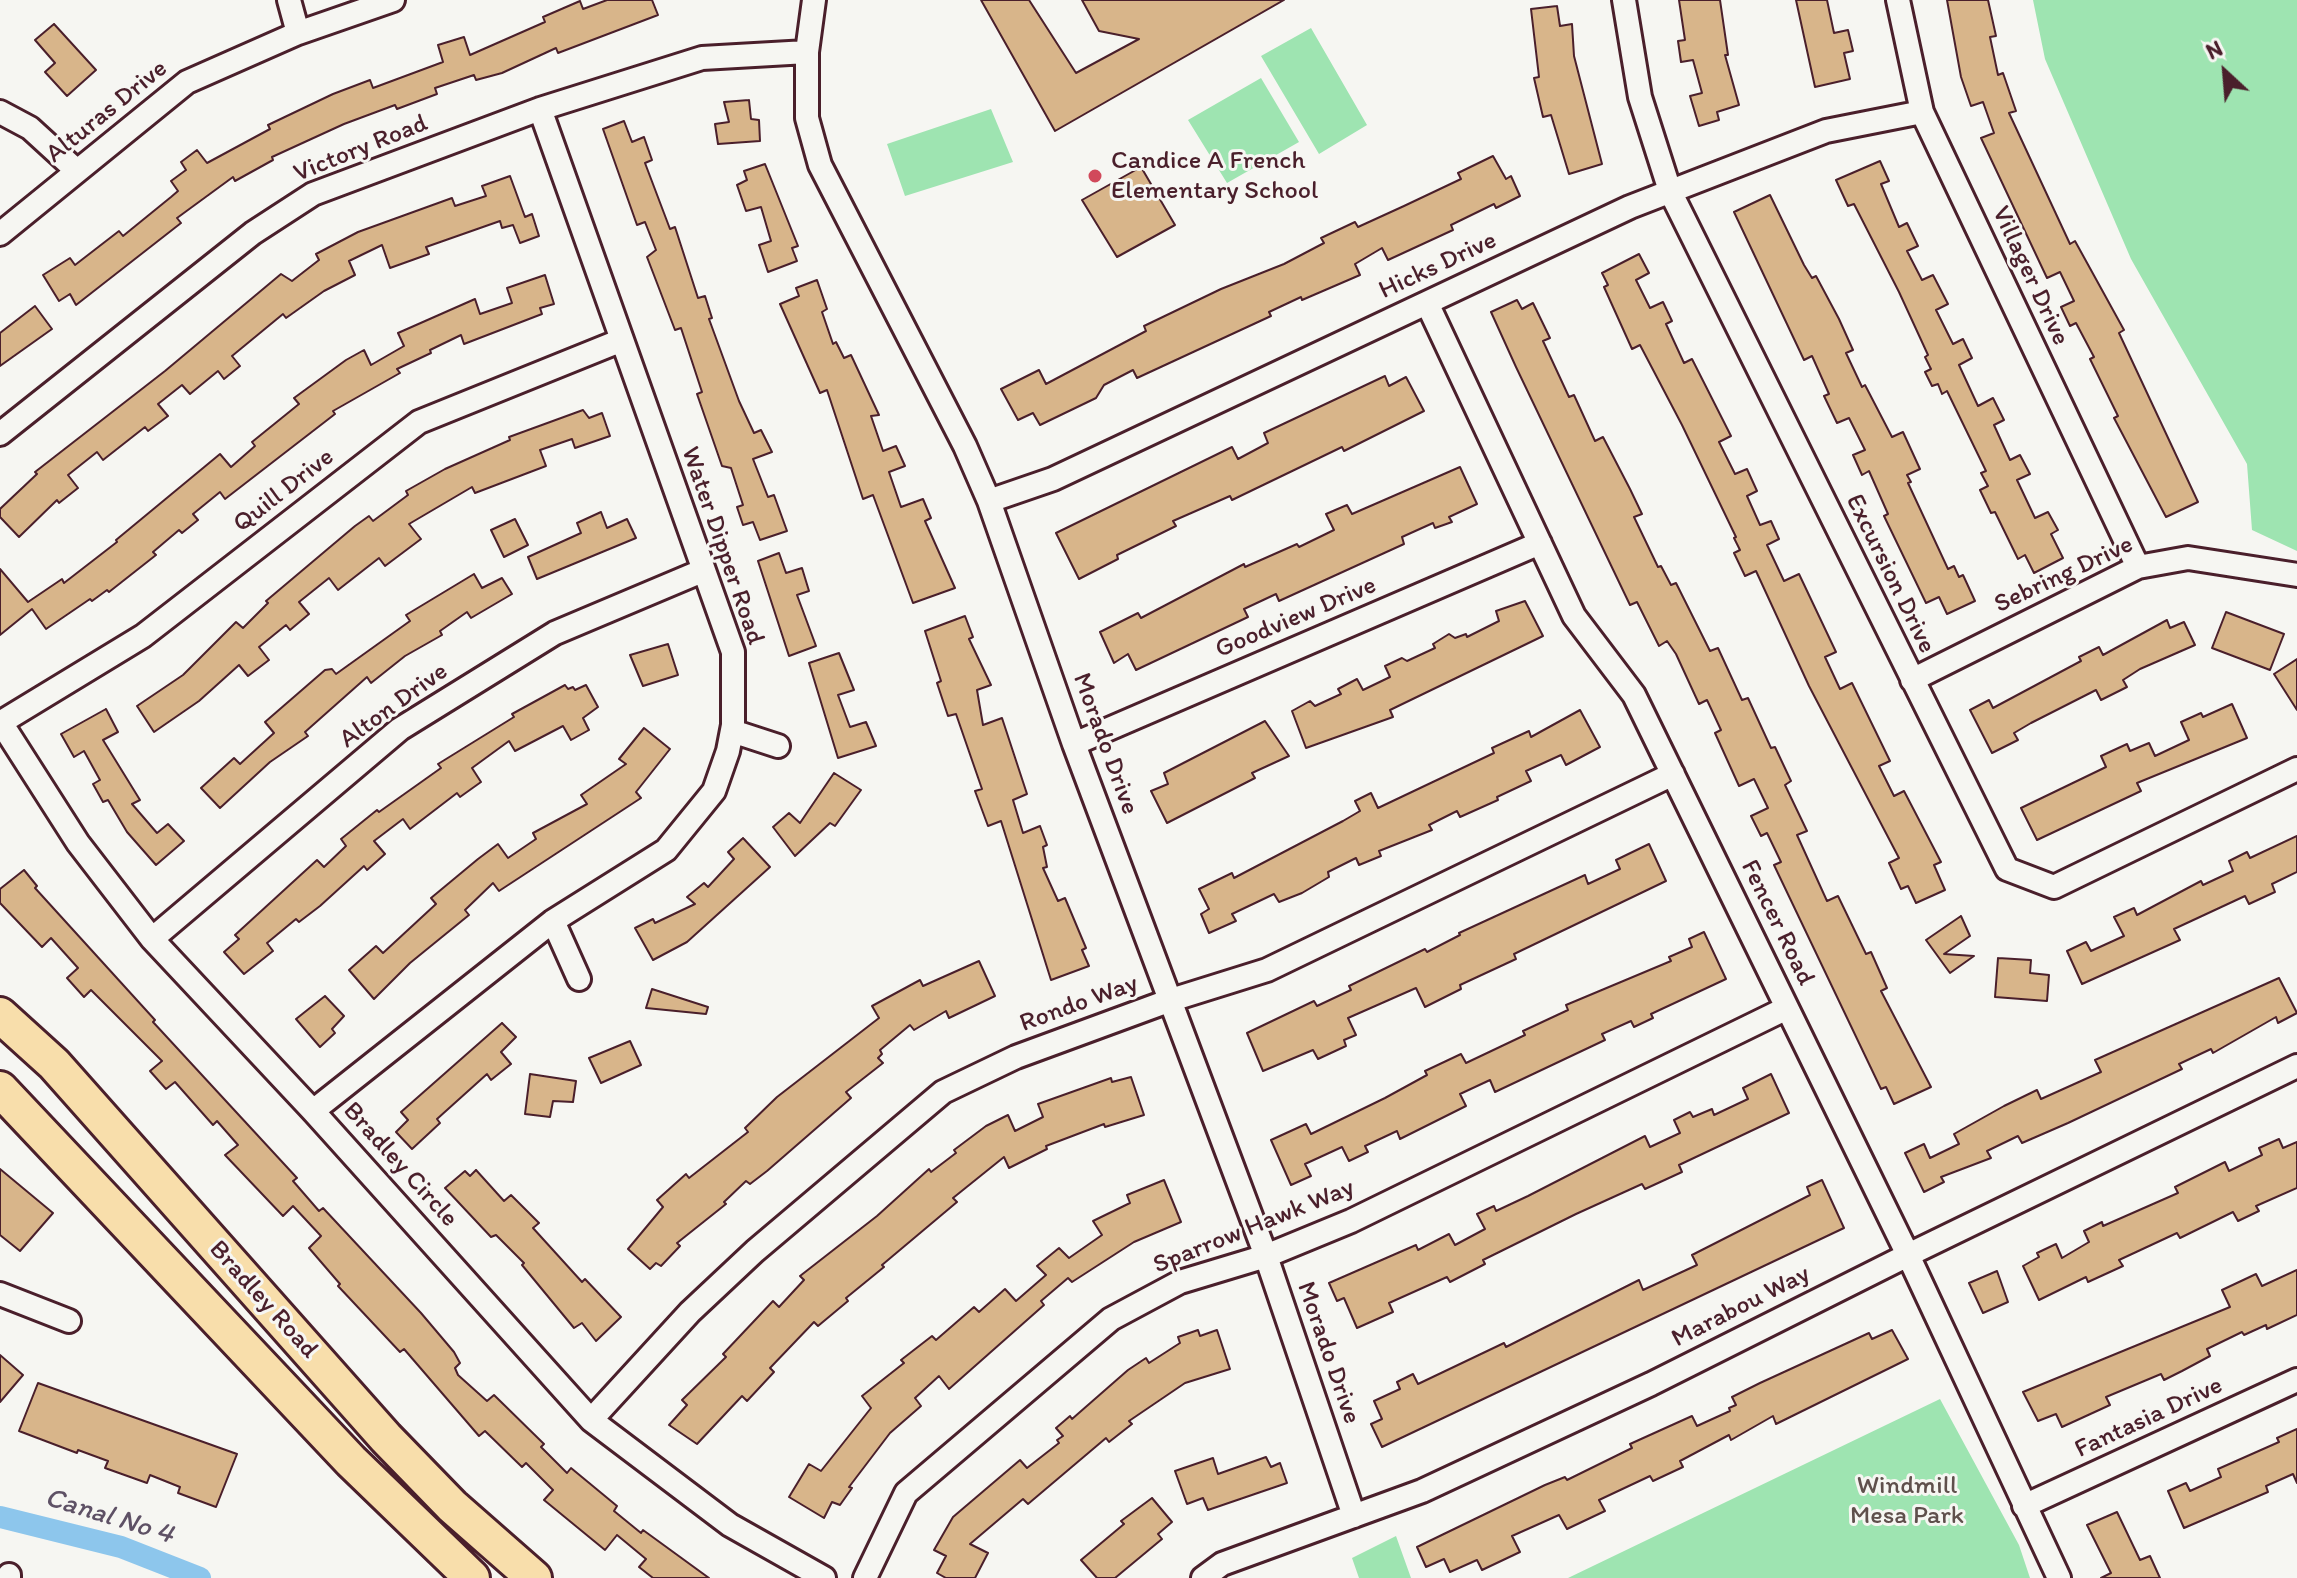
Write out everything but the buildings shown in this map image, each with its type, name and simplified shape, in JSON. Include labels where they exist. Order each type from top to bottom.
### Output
[{"type":"main road","name":"Bradley Road","points":[[0,1015],[54,1064],[386,1438],[452,1506],[534,1578]]},
{"type":"main road","name":"Bradley Road","points":[[0,1089],[351,1461],[472,1578]]},
{"type":"street","points":[[289,0],[298,33]]},
{"type":"street","name":"Alturas Drive","points":[[0,234],[187,82],[298,33],[393,0]]},
{"type":"street","name":"Morado Drive","points":[[814,0],[807,52],[807,118],[820,165],[965,446],[989,501],[1074,744],[1266,1256],[1354,1516]]},
{"type":"street","name":"Excursion Drive","points":[[1624,0],[1640,97],[1670,191],[2007,869],[2054,887],[2297,769]]},
{"type":"street","name":"Villager Drive","points":[[1898,0],[1922,112],[2138,567]]},
{"type":"street","name":"Victory Road","points":[[0,434],[253,233],[313,194],[540,109],[702,58],[807,52]]},
{"type":"street","name":"Water Dipper Road","points":[[313,1111],[553,921],[666,850],[714,791],[732,731],[733,652],[540,109]]},
{"type":"street","points":[[0,112],[30,128],[77,171]]},
{"type":"street","name":"Hicks Drive","points":[[989,501],[1053,479],[1630,207],[1826,131],[1922,112]]},
{"type":"street","name":"Fencer Road","points":[[1427,303],[1574,616],[1634,695],[1908,1255],[2059,1578]]},
{"type":"street","name":"Quill Drive","points":[[0,722],[143,636],[419,422],[622,340]]},
{"type":"street","name":"Goodview Drive","points":[[1074,744],[1540,543]]},
{"type":"street","name":"Sebring Drive","points":[[1912,680],[2138,567],[2188,558],[2297,575]]},
{"type":"street","name":"Alton Drive","points":[[152,939],[400,729],[555,633],[702,571]]},
{"type":"street","name":"Bradley Circle","points":[[0,722],[78,843],[152,939],[313,1111],[591,1420],[730,1525],[824,1578]]},
{"type":"street","points":[[732,731],[778,746]]},
{"type":"street","name":"Rondo Way","points":[[591,1420],[700,1301],[943,1092],[1016,1057],[1171,1000],[1267,970],[1673,774]]},
{"type":"street","points":[[553,921],[579,979]]},
{"type":"street","name":"Sparrow Hawk Way","points":[[865,1578],[906,1493],[1111,1319],[1180,1282],[1266,1256],[1351,1221],[1787,1008]]},
{"type":"street","name":"Marabou Way","points":[[1203,1578],[1222,1564],[1422,1491],[1651,1384],[2297,1066]]},
{"type":"street","points":[[0,1294],[69,1321]]},
{"type":"street","name":"Fantasia Drive","points":[[2024,1506],[2297,1380]]},
{"type":"green space","points":[[2033,0],[2297,0],[2297,551],[2252,530],[2247,464],[2131,259],[2045,59]]},
{"type":"green space","points":[[1311,28],[1367,125],[1319,154],[1261,56]]},
{"type":"green space","points":[[1261,78],[1299,142],[1227,183],[1188,120]]},
{"type":"green space","points":[[991,109],[1013,162],[905,196],[887,144]]},
{"type":"green space","name":"Windmill Mesa Park","points":[[1940,1399],[2019,1545],[2030,1578],[1568,1578]]},
{"type":"green space","points":[[1396,1536],[1411,1578],[1359,1578],[1352,1558]]},
{"type":"waterway","name":"Canal No 4","points":[[0,1517],[121,1547],[200,1578]]},
{"type":"place","name":"Candice A French Elementary School","points":[[1095,176]]}]
